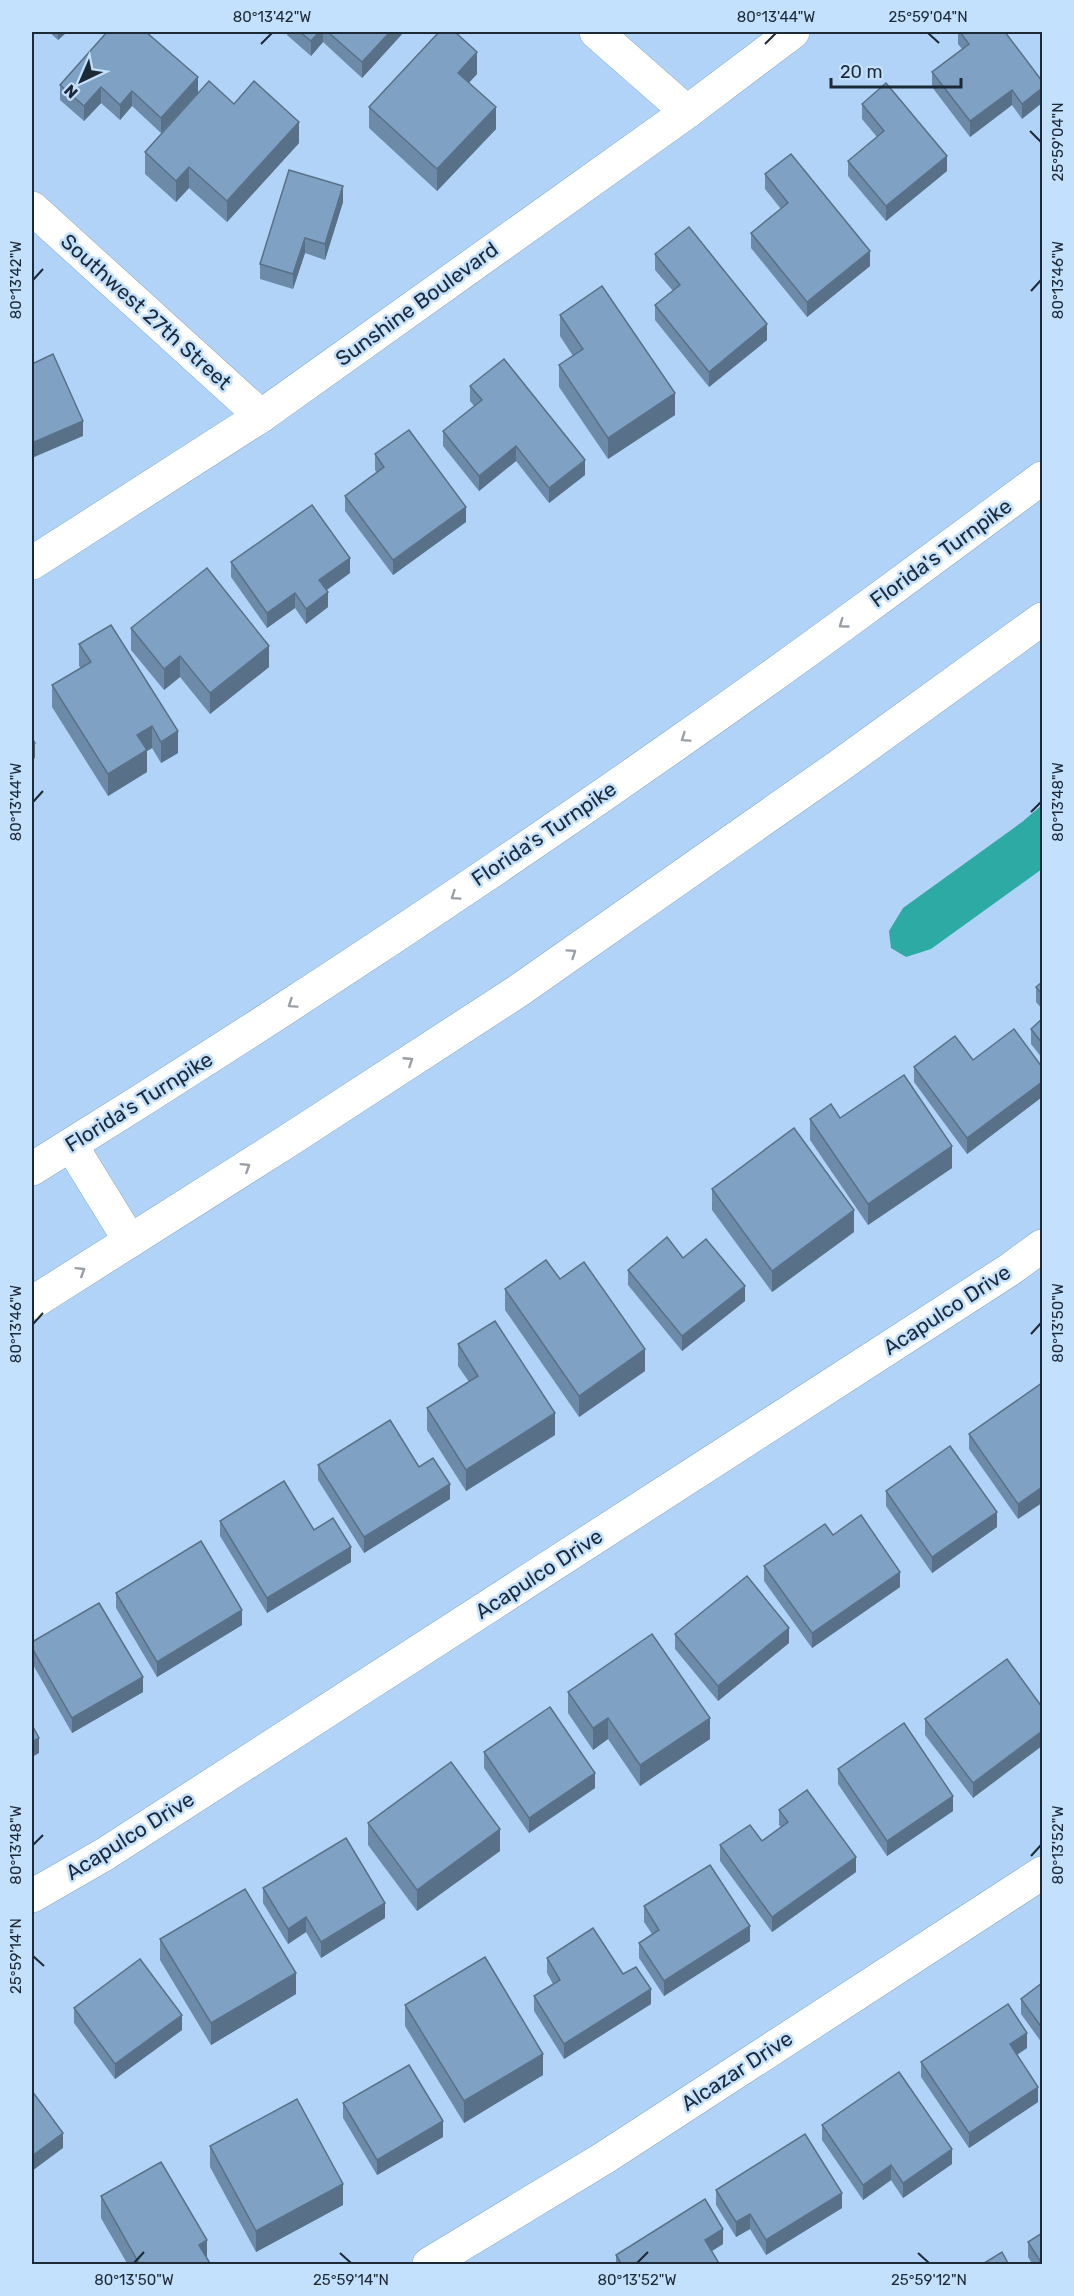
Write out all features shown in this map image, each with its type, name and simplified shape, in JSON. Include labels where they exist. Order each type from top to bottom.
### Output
[{"type":"main road","points":[[596,32],[687,112]]},
{"type":"main road","name":"Sunshine Boulevard","points":[[32,563],[261,416],[687,112],[793,32]]},
{"type":"main road","name":"Southwest 27th Street","points":[[32,208],[261,416]]},
{"type":"main road","name":"Florida's Turnpike","points":[[32,1169],[240,1039],[660,755],[897,586],[1042,478]]},
{"type":"main road","points":[[32,1303],[518,991],[839,766],[1042,619]]},
{"type":"main road","points":[[71,1145],[130,1240]]},
{"type":"main road","name":"Acapulco Drive","points":[[32,1896],[115,1848],[1009,1270],[1042,1246]]},
{"type":"main road","name":"Alcazar Drive","points":[[429,2265],[604,2158],[1042,1873]]},
{"type":"shaded area","points":[[1042,805],[1042,869],[931,949],[906,957],[891,948],[889,931],[903,908]]},
{"type":"building","points":[[107,32],[146,32],[198,77],[161,118],[132,91],[120,105],[101,87],[84,106],[60,85]]},
{"type":"building","points":[[300,32],[319,32],[311,41]]},
{"type":"building","points":[[328,32],[390,32],[362,62]]},
{"type":"building","points":[[439,32],[455,32],[477,52],[458,73],[496,107],[437,169],[369,107]]},
{"type":"building","points":[[960,32],[1005,32],[1042,81],[1042,88],[1022,104],[1012,90],[970,121],[932,72],[969,44]]},
{"type":"building","points":[[209,81],[234,104],[254,81],[299,122],[227,201],[189,167],[176,181],[145,152]]},
{"type":"building","points":[[886,83],[947,156],[886,206],[848,161],[884,131],[862,104]]},
{"type":"building","points":[[791,154],[870,251],[807,302],[751,233],[788,203],[765,174]]},
{"type":"building","points":[[289,170],[343,186],[325,244],[305,238],[293,274],[260,264]]},
{"type":"building","points":[[689,227],[767,324],[709,372],[655,305],[680,285],[655,254]]},
{"type":"building","points":[[602,286],[675,393],[608,438],[559,365],[583,349],[560,315]]},
{"type":"building","points":[[53,354],[83,421],[32,443],[32,364]]},
{"type":"building","points":[[504,359],[585,460],[549,488],[516,446],[479,476],[443,431],[482,400],[470,386]]},
{"type":"building","points":[[409,430],[466,507],[393,560],[345,496],[384,467],[375,454]]},
{"type":"building","points":[[312,505],[350,558],[319,580],[328,592],[306,609],[295,593],[267,613],[231,562]]},
{"type":"building","points":[[207,568],[269,646],[210,693],[180,656],[164,669],[131,628]]},
{"type":"building","points":[[111,625],[178,731],[161,742],[152,726],[137,735],[147,750],[108,774],[52,685],[91,662],[79,644]]},
{"type":"building","points":[[1042,982],[1042,994],[1036,987]]},
{"type":"building","points":[[1042,1019],[1042,1043],[1031,1029]]},
{"type":"building","points":[[1014,1029],[1042,1067],[1042,1082],[967,1138],[914,1067],[955,1036],[973,1060]]},
{"type":"building","points":[[904,1075],[952,1146],[868,1204],[810,1119],[831,1104],[840,1118]]},
{"type":"building","points":[[794,1128],[854,1210],[772,1271],[712,1189]]},
{"type":"building","points":[[667,1237],[683,1258],[706,1239],[745,1286],[682,1336],[628,1270]]},
{"type":"building","points":[[546,1260],[560,1279],[584,1262],[645,1349],[579,1396],[505,1289]]},
{"type":"building","points":[[495,1321],[555,1413],[466,1470],[427,1408],[478,1376],[458,1344]]},
{"type":"building","points":[[1042,1383],[1042,1487],[1018,1504],[969,1434]]},
{"type":"building","points":[[390,1420],[419,1467],[433,1458],[450,1484],[364,1537],[318,1465]]},
{"type":"building","points":[[950,1446],[997,1512],[932,1557],[886,1491]]},
{"type":"building","points":[[284,1481],[314,1530],[333,1518],[351,1547],[267,1598],[220,1521]]},
{"type":"building","points":[[861,1515],[900,1572],[812,1633],[764,1566],[825,1524],[833,1535]]},
{"type":"building","points":[[201,1541],[242,1610],[157,1662],[116,1593]]},
{"type":"building","points":[[747,1576],[789,1628],[718,1686],[675,1634]]},
{"type":"building","points":[[99,1603],[143,1677],[72,1718],[32,1648],[32,1642]]},
{"type":"building","points":[[652,1634],[710,1718],[640,1765],[608,1718],[593,1728],[568,1692]]},
{"type":"building","points":[[1007,1659],[1042,1707],[1042,1731],[973,1783],[925,1719]]},
{"type":"building","points":[[550,1707],[595,1773],[529,1818],[484,1752]]},
{"type":"building","points":[[904,1723],[953,1796],[887,1841],[838,1769]]},
{"type":"building","points":[[32,1725],[39,1738],[32,1742]]},
{"type":"building","points":[[451,1762],[500,1829],[417,1890],[368,1823]]},
{"type":"building","points":[[807,1790],[856,1857],[772,1917],[720,1845],[750,1825],[762,1841],[788,1822],[779,1810]]},
{"type":"building","points":[[346,1838],[385,1903],[321,1942],[306,1917],[288,1929],[263,1888]]},
{"type":"building","points":[[710,1865],[750,1926],[664,1981],[639,1943],[659,1930],[644,1906]]},
{"type":"building","points":[[245,1889],[296,1973],[211,2023],[160,1939]]},
{"type":"building","points":[[593,1928],[623,1974],[636,1967],[651,1989],[564,2044],[534,1996],[560,1980],[547,1958]]},
{"type":"building","points":[[485,1957],[543,2054],[464,2101],[405,2005]]},
{"type":"building","points":[[140,1959],[182,2015],[115,2064],[74,2008]]},
{"type":"building","points":[[1042,1983],[1042,2028],[1021,1999]]},
{"type":"building","points":[[1008,2004],[1027,2033],[1010,2044],[1038,2087],[969,2133],[921,2062]]},
{"type":"building","points":[[409,2065],[443,2121],[377,2160],[343,2103]]},
{"type":"building","points":[[899,2072],[952,2149],[903,2183],[891,2165],[863,2185],[822,2125]]},
{"type":"building","points":[[32,2091],[63,2133],[32,2156]]},
{"type":"building","points":[[297,2099],[343,2184],[256,2231],[210,2146]]},
{"type":"building","points":[[805,2134],[842,2193],[766,2240],[750,2214],[736,2222],[716,2190]]},
{"type":"building","points":[[161,2162],[207,2240],[199,2245],[211,2265],[140,2265],[101,2196]]},
{"type":"building","points":[[705,2199],[723,2229],[705,2240],[720,2265],[622,2265],[616,2255]]},
{"type":"building","points":[[1042,2233],[1042,2264],[1028,2242]]},
{"type":"building","points":[[1002,2252],[1009,2265],[981,2265]]}]
